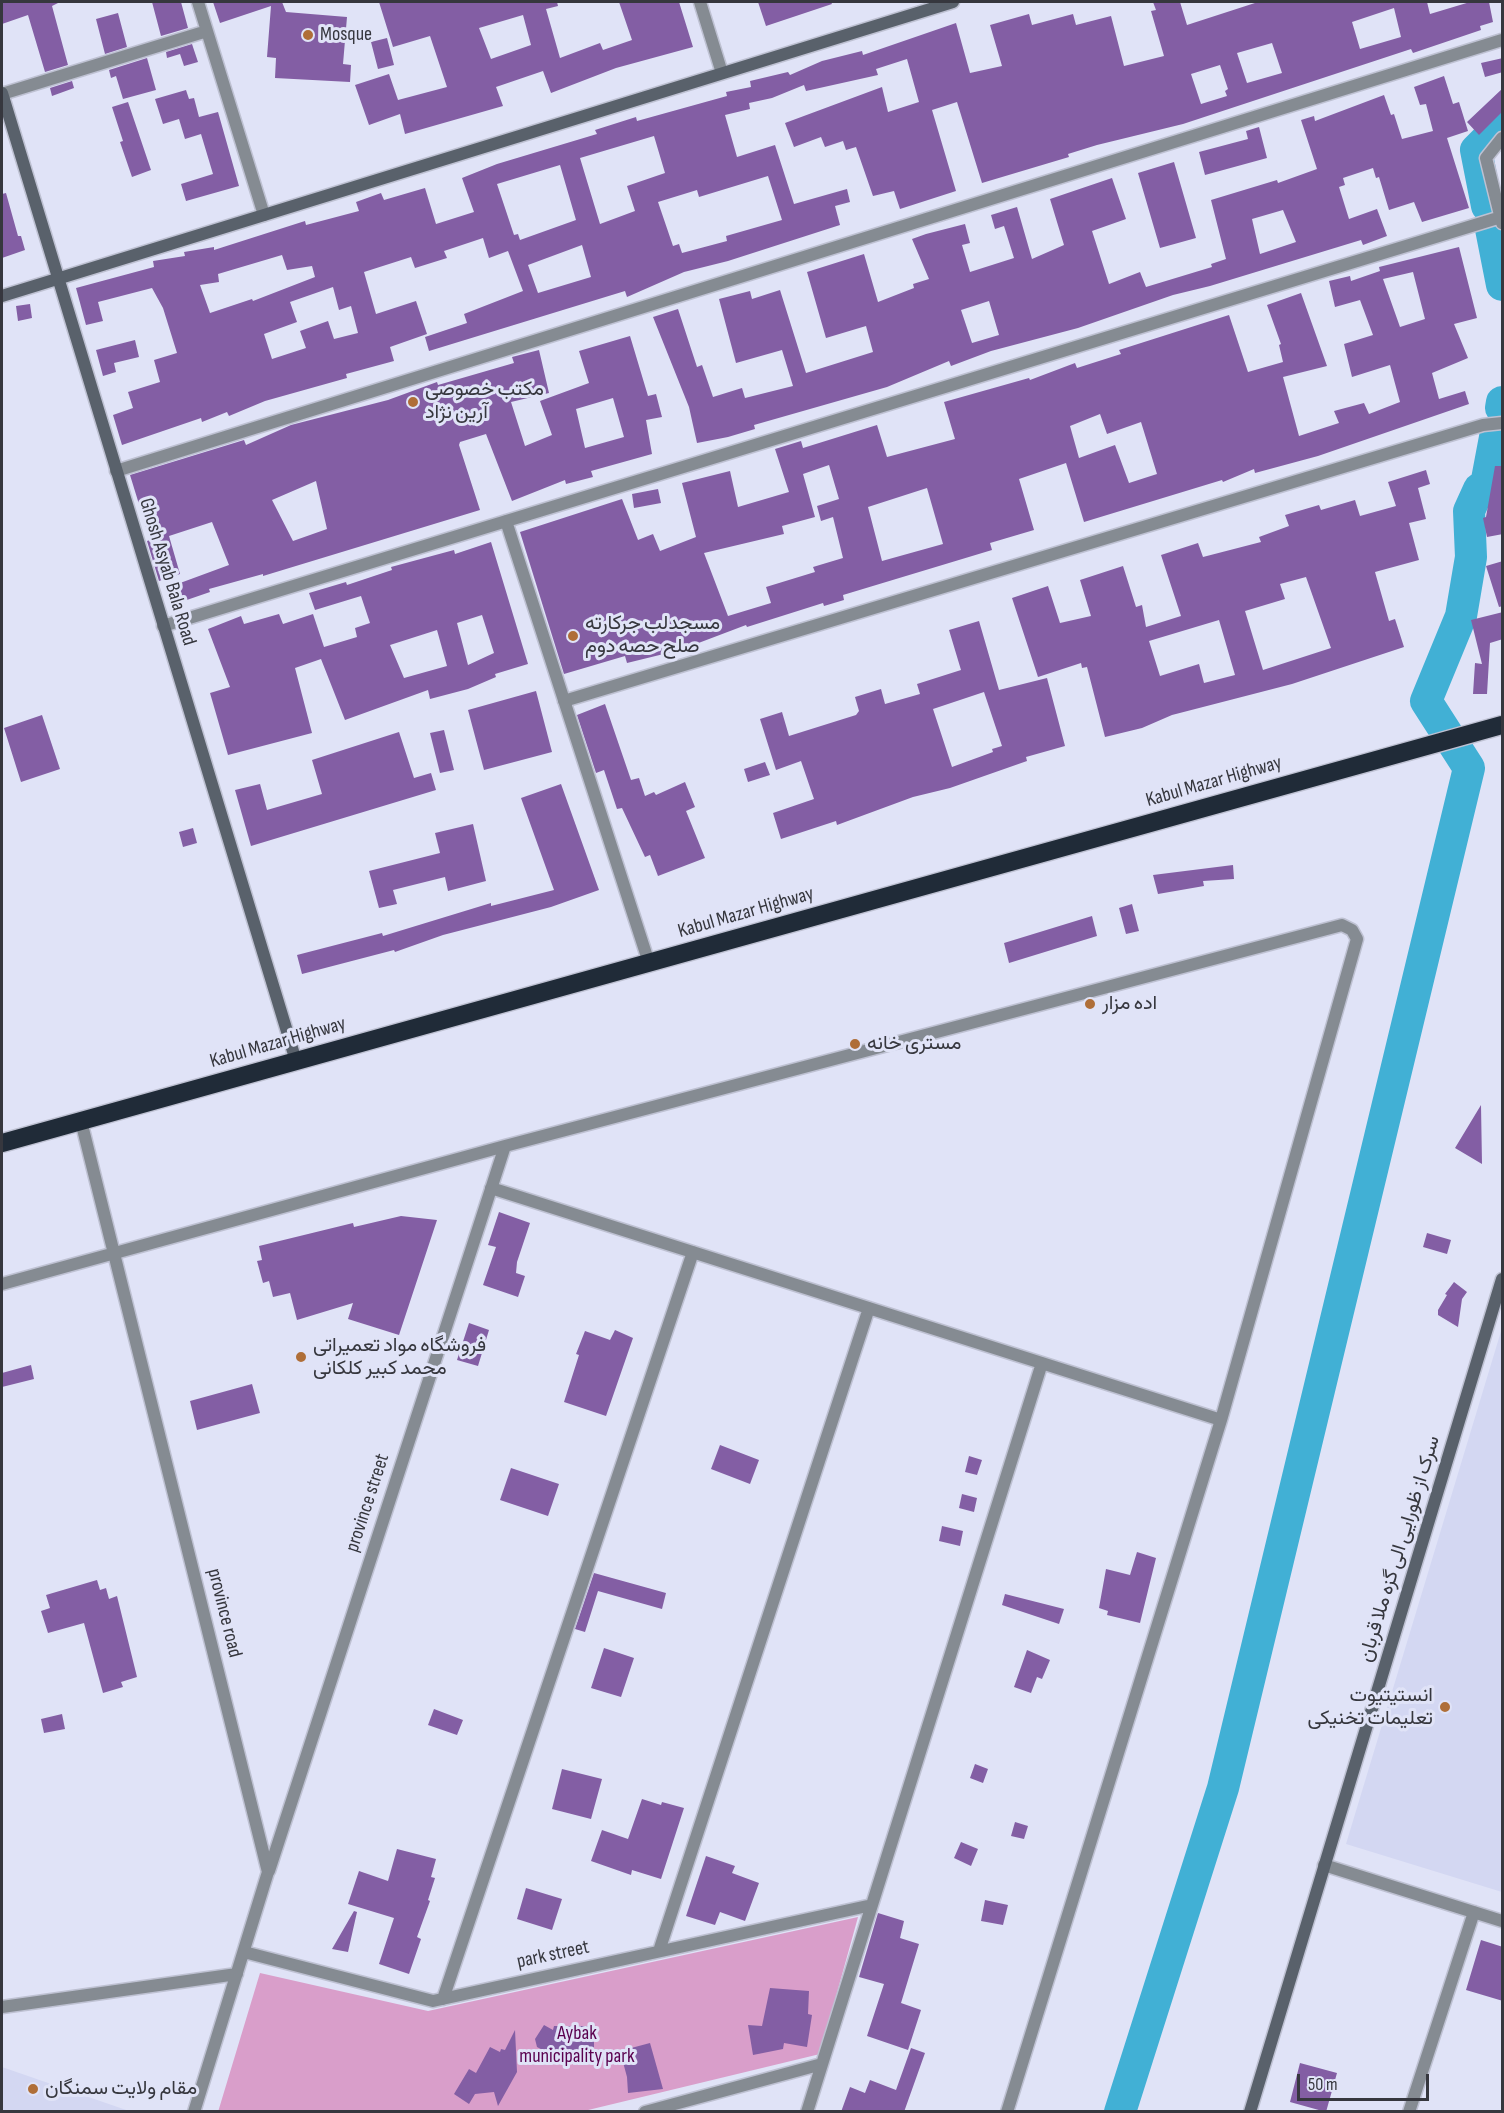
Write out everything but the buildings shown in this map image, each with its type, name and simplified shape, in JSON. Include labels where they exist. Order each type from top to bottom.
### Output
[{"type":"highway","name":"Kabul Mazar Highway","points":[[2,1143],[1503,725]]},
{"type":"street","points":[[198,2],[264,215]]},
{"type":"street","points":[[700,2],[722,73]]},
{"type":"street","points":[[2,296],[953,2]]},
{"type":"street","points":[[2,94],[207,31]]},
{"type":"street","points":[[116,471],[1503,40]]},
{"type":"street","name":"Ghosh Asyab Bala Road","points":[[2,94],[296,1061]]},
{"type":"street","points":[[163,626],[1502,220],[1486,158],[1503,138]]},
{"type":"street","points":[[564,700],[1483,425],[1503,423]]},
{"type":"street","points":[[507,521],[649,963]]},
{"type":"street","points":[[2,1284],[505,1146],[1342,925],[1352,930],[1357,939],[1221,1420],[1007,2112]]},
{"type":"street","name":"province road","points":[[81,1121],[268,1872]]},
{"type":"street","name":"province street","points":[[268,1872],[505,1146]]},
{"type":"street","points":[[491,1188],[1221,1420]]},
{"type":"street","points":[[443,1999],[693,1252]]},
{"type":"street","name":"سرک از ظورایی الی گزه ملا قربان","points":[[1250,2112],[1503,1279]]},
{"type":"street","points":[[659,1952],[869,1308]]},
{"type":"street","points":[[807,2112],[1042,1363]]},
{"type":"street","points":[[1324,1865],[1503,1922]]},
{"type":"street","points":[[194,2112],[268,1872]]},
{"type":"street","name":"park street","points":[[244,1952],[433,2001],[872,1905]]},
{"type":"street","points":[[1409,2112],[1474,1912]]},
{"type":"street","points":[[2,2007],[237,1974]]},
{"type":"street","points":[[645,2112],[822,2064]]},
{"type":"shaded area","name":"انستیتیوت تعلیمات تخنیکی","points":[[1502,1328],[1502,1892],[1346,1844]]},
{"type":"shaded area","name":"مقام ولایت سمنگان","points":[[2,2067],[129,2111],[2,2111]]},
{"type":"green space","name":"Aybak municipality park","points":[[858,1917],[820,2054],[584,2111],[218,2112],[260,1973],[428,2011]]},
{"type":"waterway","points":[[1487,206],[1476,150],[1502,124]]},
{"type":"waterway","points":[[1491,229],[1502,285]]},
{"type":"waterway","points":[[1501,408],[1502,402]]},
{"type":"waterway","points":[[1120,2112],[1223,1788],[1469,768],[1426,701],[1461,616],[1471,557],[1469,511],[1479,489],[1486,485],[1496,432]]},
{"type":"place","name":"Mosque","points":[[308,35]]},
{"type":"place","name":"مکتب خصوصی آرین نژاد","points":[[413,402]]},
{"type":"place","name":"مسجدلب جرکارته صلح حصه دوم","points":[[573,636]]},
{"type":"place","name":"اده مزار","points":[[1090,1004]]},
{"type":"place","name":"مستری خانه","points":[[855,1044]]},
{"type":"place","name":"فروشگاه مواد تعمیراتی محمد کبیر کلکانی","points":[[301,1357]]},
{"type":"place","name":"انستیتیوت تعلیمات تخنیکی","points":[[1445,1707]]},
{"type":"place","name":"مقام ولایت سمنگان","points":[[33,2089]]}]
